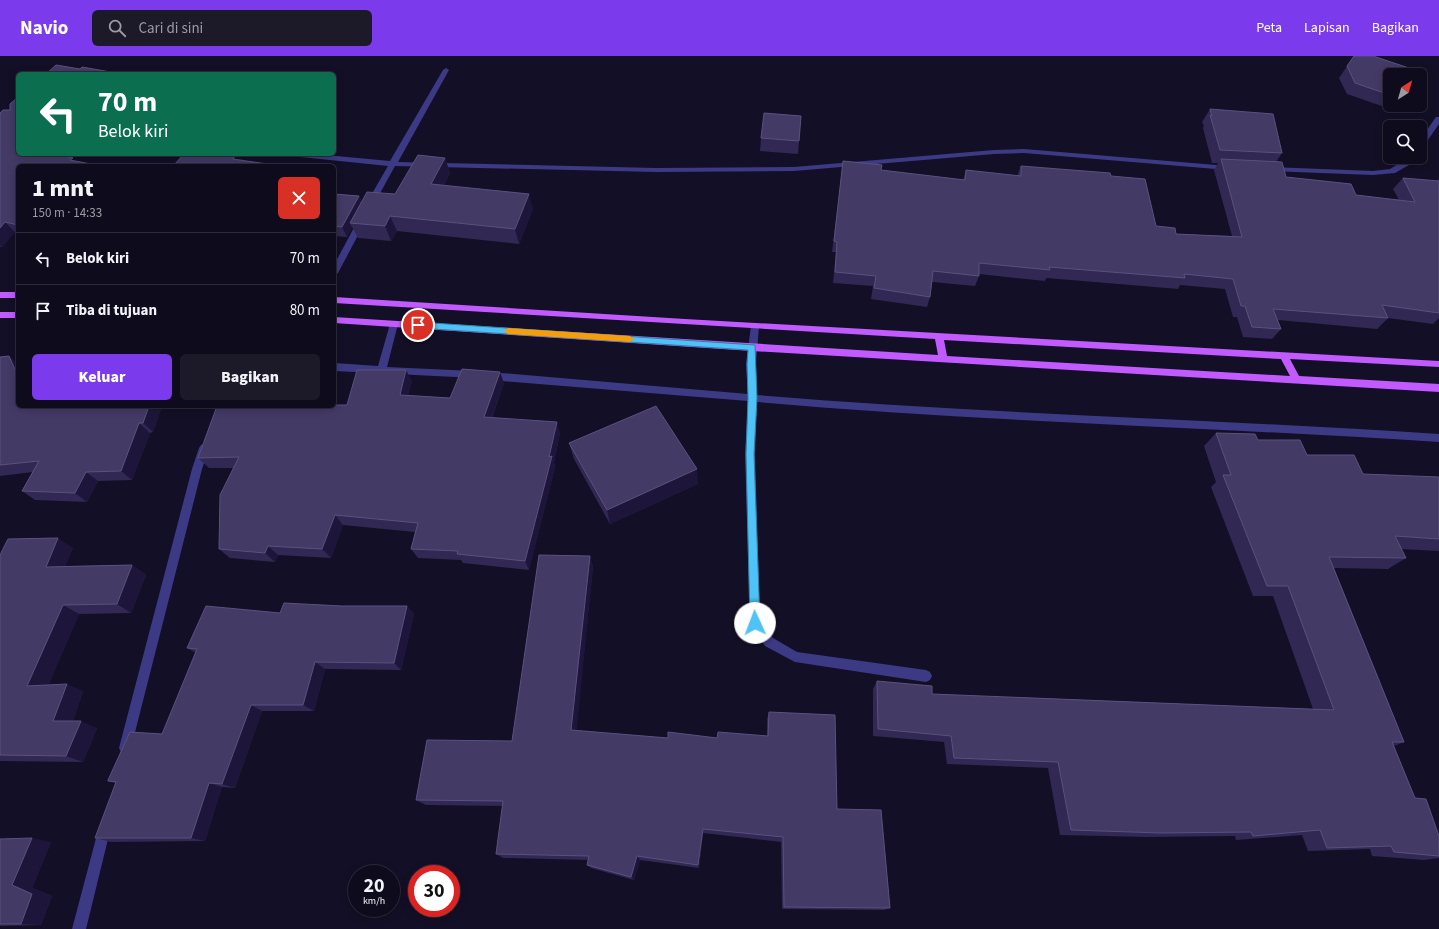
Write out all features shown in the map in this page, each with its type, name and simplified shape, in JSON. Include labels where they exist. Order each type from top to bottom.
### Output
[{"type":"main road","points":[[1,296],[16,295]]},
{"type":"main road","points":[[336,300],[755,326],[1439,364]]},
{"type":"main road","points":[[0,315],[16,315]]},
{"type":"main road","points":[[336,320],[752,348],[1439,388]]},
{"type":"main road","points":[[939,336],[943,358]]},
{"type":"main road","points":[[1284,356],[1296,379]]},
{"type":"street","points":[[336,269],[392,164],[446,70]]},
{"type":"street","points":[[1427,135],[1439,119]]},
{"type":"street","points":[[311,156],[392,164],[656,170],[794,169],[994,152],[1024,152],[1239,168]]},
{"type":"street","points":[[1262,169],[1373,173],[1392,171],[1404,164]]},
{"type":"street","points":[[382,369],[394,324]]},
{"type":"street","points":[[755,326],[751,364],[753,398],[750,454],[755,623],[769,642],[795,657],[926,676]]},
{"type":"street","points":[[336,367],[539,380],[931,411],[1343,431],[1439,438]]},
{"type":"street","points":[[123,756],[197,469],[208,434]]},
{"type":"street","points":[[79,929],[108,816]]},
{"type":"building","points":[[1354,56],[1373,56],[1409,68],[1383,68],[1383,93],[1355,83],[1347,66]]},
{"type":"building","points":[[56,65],[80,69],[82,67],[111,72],[48,72]]},
{"type":"building","points":[[16,99],[16,156],[64,156],[73,158],[70,160],[91,164],[16,164],[16,225],[5,222],[0,228],[0,113],[3,110],[10,110],[10,104]]},
{"type":"building","points":[[1210,109],[1273,114],[1282,153],[1220,150],[1210,115],[1212,116]]},
{"type":"building","points":[[764,113],[801,116],[799,141],[761,138]]},
{"type":"building","points":[[418,155],[445,158],[431,184],[529,194],[515,229],[390,216],[385,226],[350,223],[367,192],[395,194]]},
{"type":"building","points":[[182,156],[235,156],[233,159],[267,164],[175,164]]},
{"type":"building","points":[[1221,159],[1282,162],[1286,177],[1351,184],[1356,195],[1415,202],[1403,178],[1439,181],[1439,313],[1382,305],[1388,318],[1273,309],[1281,329],[1252,327],[1245,306],[1241,306],[1233,279],[1184,274],[1185,278],[1049,267],[1050,270],[979,263],[979,276],[933,271],[930,297],[874,288],[876,276],[835,272],[837,242],[834,241],[843,161],[882,165],[881,170],[965,180],[966,170],[1021,176],[1021,166],[1110,173],[1111,176],[1145,179],[1156,226],[1175,228],[1176,234],[1242,237]]},
{"type":"building","points":[[336,194],[359,196],[342,227],[336,226]]},
{"type":"building","points":[[9,356],[16,372],[16,408],[148,408],[143,423],[139,423],[121,471],[86,472],[75,493],[22,491],[39,461],[0,465],[0,357]]},
{"type":"building","points":[[462,369],[500,372],[484,417],[557,422],[549,457],[552,456],[525,561],[457,554],[458,551],[411,549],[418,523],[335,515],[322,549],[268,546],[265,553],[219,549],[220,495],[239,457],[198,458],[216,408],[336,408],[336,405],[347,405],[357,370],[406,370],[400,395],[450,398]]},
{"type":"building","points":[[656,406],[697,469],[607,510],[569,443]]},
{"type":"building","points":[[1216,433],[1255,434],[1258,440],[1300,440],[1307,455],[1354,455],[1363,474],[1439,477],[1439,539],[1395,536],[1406,558],[1329,557],[1404,742],[1392,742],[1415,798],[1426,799],[1439,836],[1439,856],[1394,852],[1391,846],[1327,848],[1320,830],[1253,836],[1251,832],[1161,833],[1071,830],[1058,762],[954,758],[951,736],[878,729],[877,681],[932,686],[932,694],[1334,710],[1288,586],[1267,586],[1223,475],[1231,475]]},
{"type":"building","points":[[58,538],[46,567],[132,565],[117,604],[63,605],[27,686],[67,684],[53,721],[81,721],[66,756],[0,755],[0,555],[8,539]]},
{"type":"building","points":[[539,555],[590,556],[571,730],[668,738],[668,732],[717,738],[718,732],[768,736],[769,712],[835,715],[837,809],[881,810],[890,908],[784,907],[783,837],[703,829],[698,865],[637,856],[631,877],[587,865],[589,856],[496,854],[503,801],[416,800],[427,740],[512,741]]},
{"type":"building","points":[[284,603],[342,606],[407,606],[394,663],[315,662],[303,705],[251,705],[222,784],[209,783],[191,838],[95,838],[116,782],[108,780],[130,732],[162,734],[197,649],[187,648],[206,606],[280,613]]},
{"type":"building","points":[[32,838],[12,885],[32,894],[21,924],[0,924],[0,839]]},
{"type":"slow traffic","points":[[508,331],[630,339]]},
{"type":"route","points":[[418,325],[752,348],[751,364],[753,398],[750,454],[755,623]]}]
